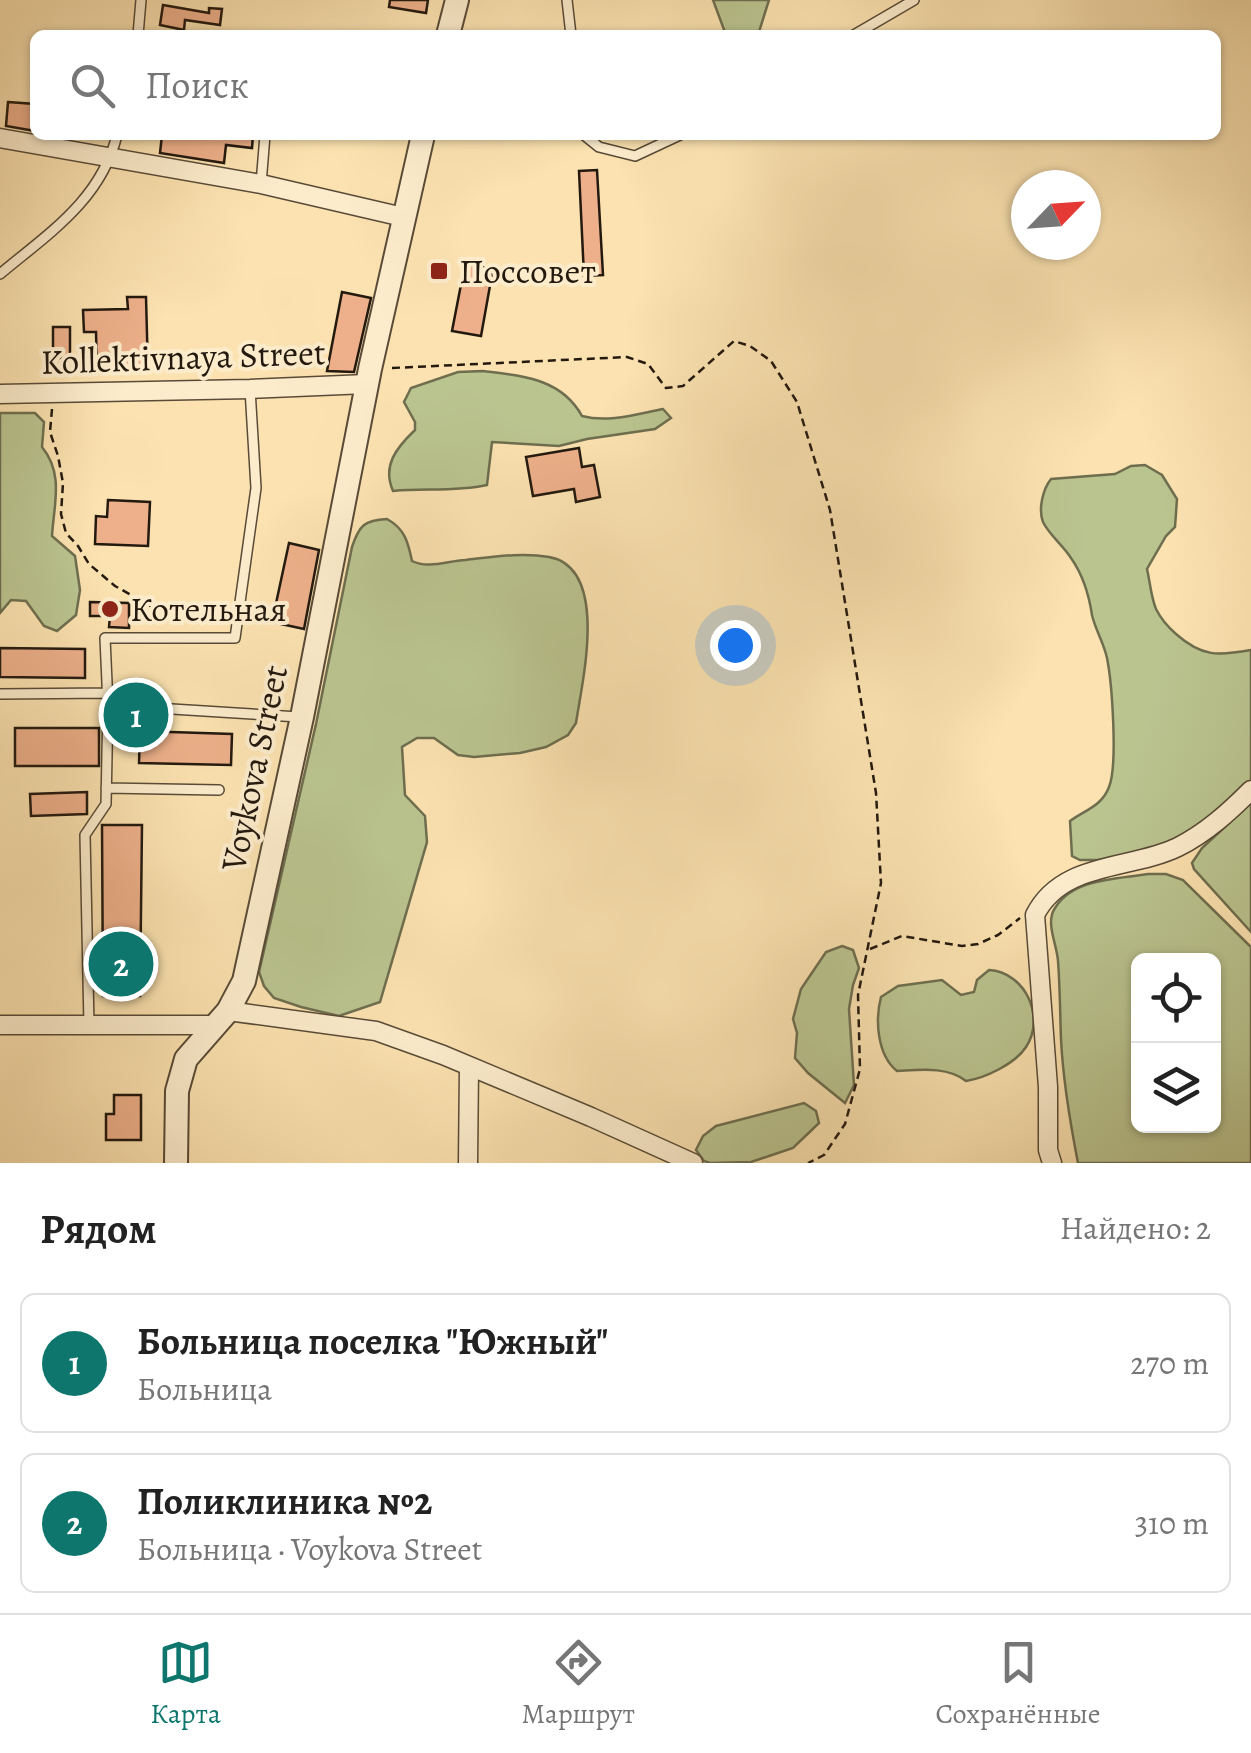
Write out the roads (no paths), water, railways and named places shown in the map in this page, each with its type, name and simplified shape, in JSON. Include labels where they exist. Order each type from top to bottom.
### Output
[{"type":"street","points":[[449,30],[456,0]]},
{"type":"street","points":[[0,138],[261,184],[403,217]]},
{"type":"street","name":"Voykova Street","points":[[176,1163],[177,1091],[186,1059],[222,1018],[244,981],[302,717],[369,376],[423,140]]},
{"type":"street","name":"Kollektivnaya Street","points":[[0,394],[250,389],[369,376]]},
{"type":"street","points":[[1052,1163],[1048,1150],[1038,910],[1045,900],[1083,873],[1177,848],[1217,821],[1251,790]]},
{"type":"street","points":[[0,1025],[222,1018],[376,1031],[443,1054],[591,1116],[687,1162]]},
{"type":"street","points":[[468,1163],[469,1067]]},
{"type":"lane","points":[[138,30],[141,0]]},
{"type":"lane","points":[[568,0],[571,30]]},
{"type":"lane","points":[[863,30],[914,0]]},
{"type":"lane","points":[[0,274],[79,208],[112,158],[117,140]]},
{"type":"lane","points":[[261,184],[265,140]]},
{"type":"lane","points":[[590,140],[599,147],[636,156],[670,140]]},
{"type":"lane","points":[[89,1025],[85,835],[106,804],[105,638],[234,638],[256,488],[250,389]]},
{"type":"lane","points":[[0,694],[108,693]]},
{"type":"lane","points":[[108,705],[302,717]]},
{"type":"lane","points":[[106,788],[219,790]]},
{"type":"place","name":"Поссовет","points":[[439,271]]},
{"type":"place","name":"Котельная","points":[[110,609]]},
{"type":"place","name":"Больница поселка \"Южный\"","points":[[136,715]]},
{"type":"place","name":"Поликлиника №2","points":[[121,964]]}]
